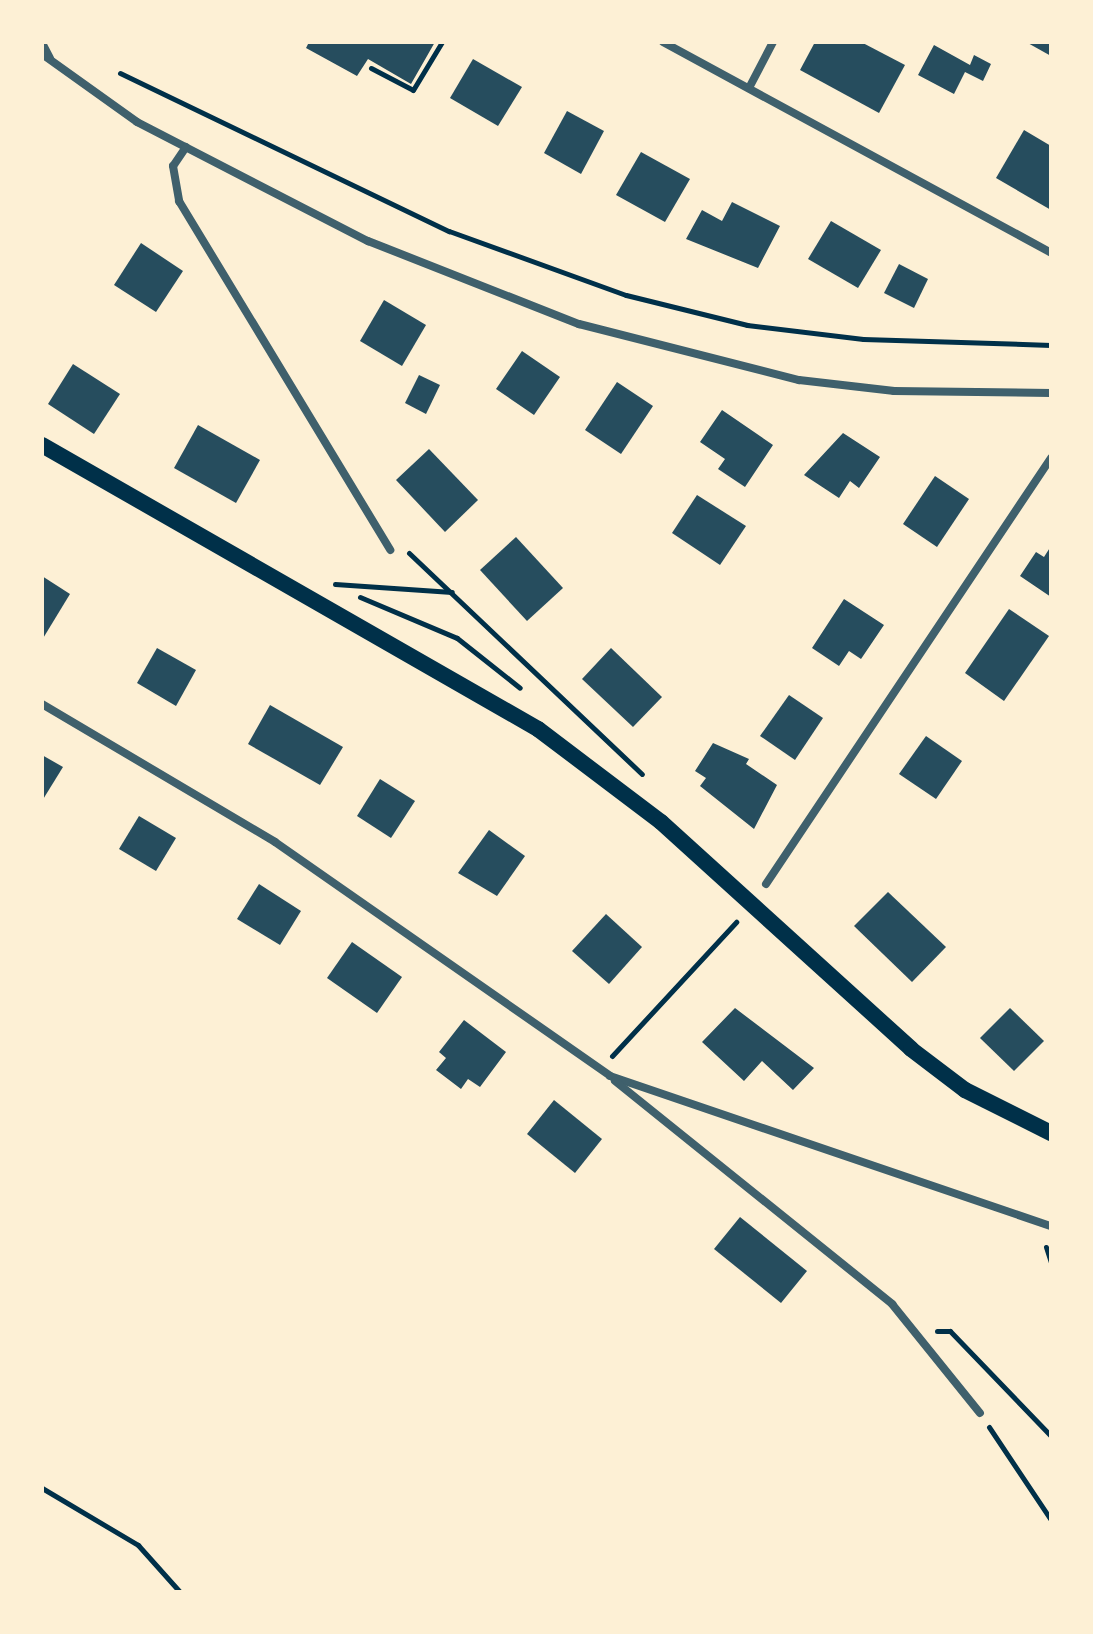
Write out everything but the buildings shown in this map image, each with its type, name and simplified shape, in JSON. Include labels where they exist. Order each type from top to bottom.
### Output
[{"type":"main road","points":[[42,445],[538,729],[754,902],[911,1049],[965,1090],[1051,1133]]},
{"type":"street","points":[[663,42],[1051,253]]},
{"type":"street","points":[[749,88],[773,42]]},
{"type":"street","points":[[42,43],[46,56],[186,147],[368,241],[579,324],[799,380],[894,391],[1051,393]]},
{"type":"street","points":[[186,147],[173,166],[179,201],[390,550]]},
{"type":"street","points":[[766,884],[1051,458]]},
{"type":"street","points":[[42,704],[275,842],[610,1076],[835,1254],[892,1304],[980,1413]]},
{"type":"street","points":[[610,1076],[1051,1226]]},
{"type":"path","points":[[371,68],[413,90],[442,42]]},
{"type":"path","points":[[120,73],[449,231],[626,295],[747,325],[863,339],[1051,345]]},
{"type":"path","points":[[378,526],[453,592],[633,766]]},
{"type":"path","points":[[324,586],[453,592]]},
{"type":"path","points":[[600,1069],[754,902]]},
{"type":"path","points":[[1051,1248],[1044,1246],[1051,1262]]},
{"type":"path","points":[[920,1341],[950,1331],[1051,1436]]},
{"type":"path","points":[[980,1413],[1051,1520]]},
{"type":"path","points":[[42,1488],[138,1545],[180,1592]]}]
